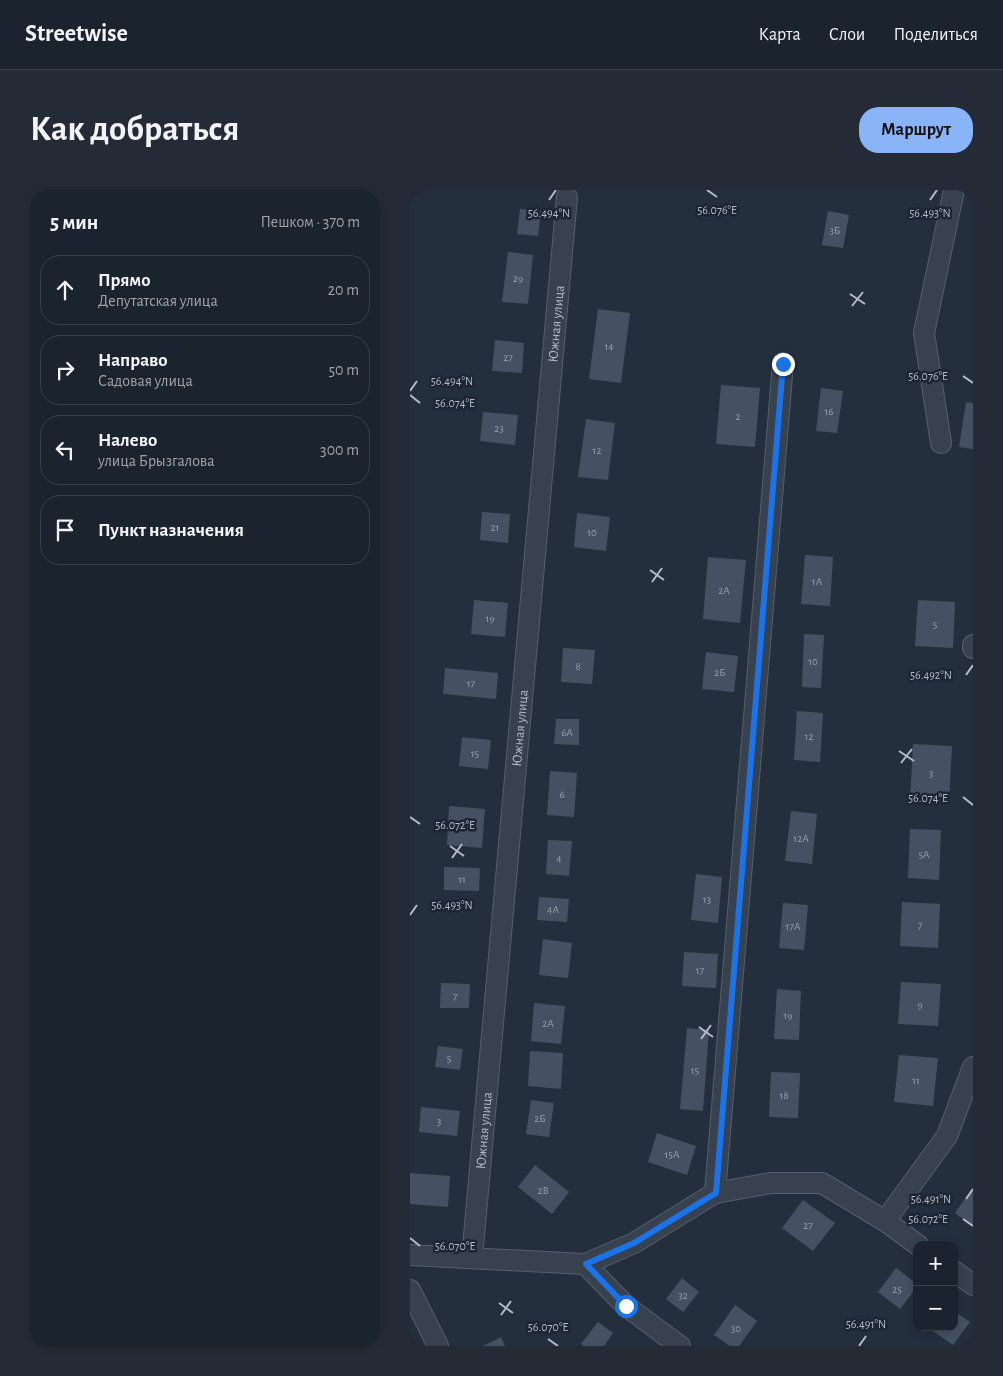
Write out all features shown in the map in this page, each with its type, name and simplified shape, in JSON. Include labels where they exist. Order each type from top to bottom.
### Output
[{"type":"street","points":[[941,443],[924,333],[954,190]]},
{"type":"street","name":"Южная улица","points":[[472,1258],[566,197]]},
{"type":"street","points":[[716,1193],[783,364]]},
{"type":"street","points":[[885,1221],[946,1136],[973,1067]]},
{"type":"street","points":[[410,1255],[586,1264],[634,1243],[716,1193],[770,1183],[822,1183],[885,1221],[913,1241]]},
{"type":"street","points":[[586,1264],[626,1306],[680,1346]]},
{"type":"street","points":[[958,1274],[973,1285]]},
{"type":"street","points":[[410,1290],[438,1346]]},
{"type":"building","points":[[520,209],[541,211],[538,236],[517,234]]},
{"type":"building","points":[[828,211],[849,215],[843,248],[822,245]]},
{"type":"building","points":[[508,252],[533,255],[528,304],[502,302]]},
{"type":"building","points":[[598,309],[630,313],[621,383],[589,379]]},
{"type":"building","points":[[495,340],[524,343],[522,373],[492,371]]},
{"type":"building","points":[[721,385],[760,388],[755,447],[716,444]]},
{"type":"building","points":[[821,388],[843,391],[837,433],[816,431]]},
{"type":"building","points":[[966,402],[973,403],[973,449],[959,447]]},
{"type":"building","points":[[483,412],[518,415],[515,445],[480,441]]},
{"type":"building","points":[[586,419],[615,423],[608,480],[578,477]]},
{"type":"building","points":[[482,512],[510,514],[508,543],[480,540]]},
{"type":"building","points":[[577,513],[610,517],[606,551],[574,547]]},
{"type":"building","points":[[805,555],[833,557],[830,606],[801,604]]},
{"type":"building","points":[[708,557],[746,560],[740,623],[703,619]]},
{"type":"building","points":[[474,600],[508,603],[505,637],[471,634]]},
{"type":"building","points":[[918,600],[955,602],[953,648],[915,646]]},
{"type":"building","points":[[804,634],[824,635],[821,688],[802,687]]},
{"type":"building","points":[[563,648],[595,650],[592,684],[561,682]]},
{"type":"building","points":[[706,652],[738,656],[734,692],[702,689]]},
{"type":"building","points":[[445,668],[498,673],[496,699],[443,694]]},
{"type":"building","points":[[797,711],[823,713],[820,762],[794,760]]},
{"type":"building","points":[[556,719],[579,719],[579,745],[554,744]]},
{"type":"building","points":[[462,737],[491,740],[488,769],[459,766]]},
{"type":"building","points":[[913,744],[952,746],[949,803],[910,801]]},
{"type":"building","points":[[550,771],[577,773],[574,817],[547,815]]},
{"type":"building","points":[[449,806],[485,809],[482,848],[447,845]]},
{"type":"building","points":[[791,811],[817,814],[812,864],[785,861]]},
{"type":"building","points":[[910,829],[941,830],[939,880],[908,878]]},
{"type":"building","points":[[548,840],[572,841],[569,876],[546,874]]},
{"type":"building","points":[[444,867],[480,868],[479,891],[444,890]]},
{"type":"building","points":[[696,874],[722,877],[718,923],[691,920]]},
{"type":"building","points":[[539,897],[569,899],[567,922],[537,920]]},
{"type":"building","points":[[902,902],[940,904],[938,948],[900,946]]},
{"type":"building","points":[[783,903],[808,905],[804,950],[779,948]]},
{"type":"building","points":[[543,939],[572,943],[568,978],[539,975]]},
{"type":"building","points":[[684,952],[718,954],[716,988],[682,986]]},
{"type":"building","points":[[901,982],[941,984],[938,1026],[898,1024]]},
{"type":"building","points":[[441,983],[470,984],[469,1008],[440,1008]]},
{"type":"building","points":[[777,989],[801,991],[799,1040],[774,1039]]},
{"type":"building","points":[[534,1003],[565,1006],[561,1044],[531,1041]]},
{"type":"building","points":[[687,1028],[709,1030],[703,1111],[680,1109]]},
{"type":"building","points":[[438,1046],[463,1049],[460,1070],[435,1067]]},
{"type":"building","points":[[530,1051],[563,1053],[561,1089],[528,1086]]},
{"type":"building","points":[[899,1055],[938,1058],[933,1106],[894,1102]]},
{"type":"building","points":[[771,1072],[800,1073],[798,1118],[769,1117]]},
{"type":"building","points":[[531,1100],[554,1103],[549,1137],[526,1134]]},
{"type":"building","points":[[421,1107],[460,1111],[457,1136],[419,1132]]},
{"type":"building","points":[[657,1133],[696,1146],[687,1175],[648,1162]]},
{"type":"building","points":[[535,1165],[569,1192],[552,1214],[518,1187]]},
{"type":"building","points":[[410,1173],[450,1176],[448,1207],[410,1204]]},
{"type":"building","points":[[973,1187],[973,1226],[955,1213]]},
{"type":"building","points":[[803,1200],[835,1223],[813,1251],[782,1228]]},
{"type":"building","points":[[896,1268],[913,1281],[913,1292],[900,1309],[878,1292]]},
{"type":"building","points":[[682,1278],[699,1292],[683,1312],[666,1299]]},
{"type":"building","points":[[735,1305],[757,1321],[739,1346],[730,1346],[714,1335]]},
{"type":"building","points":[[958,1314],[970,1322],[953,1345],[933,1331],[958,1331]]},
{"type":"building","points":[[598,1322],[613,1333],[604,1346],[584,1346],[581,1344]]},
{"type":"building","points":[[501,1337],[505,1346],[483,1346]]},
{"type":"route","points":[[626,1306],[586,1264],[634,1243],[716,1193],[783,364]]}]
